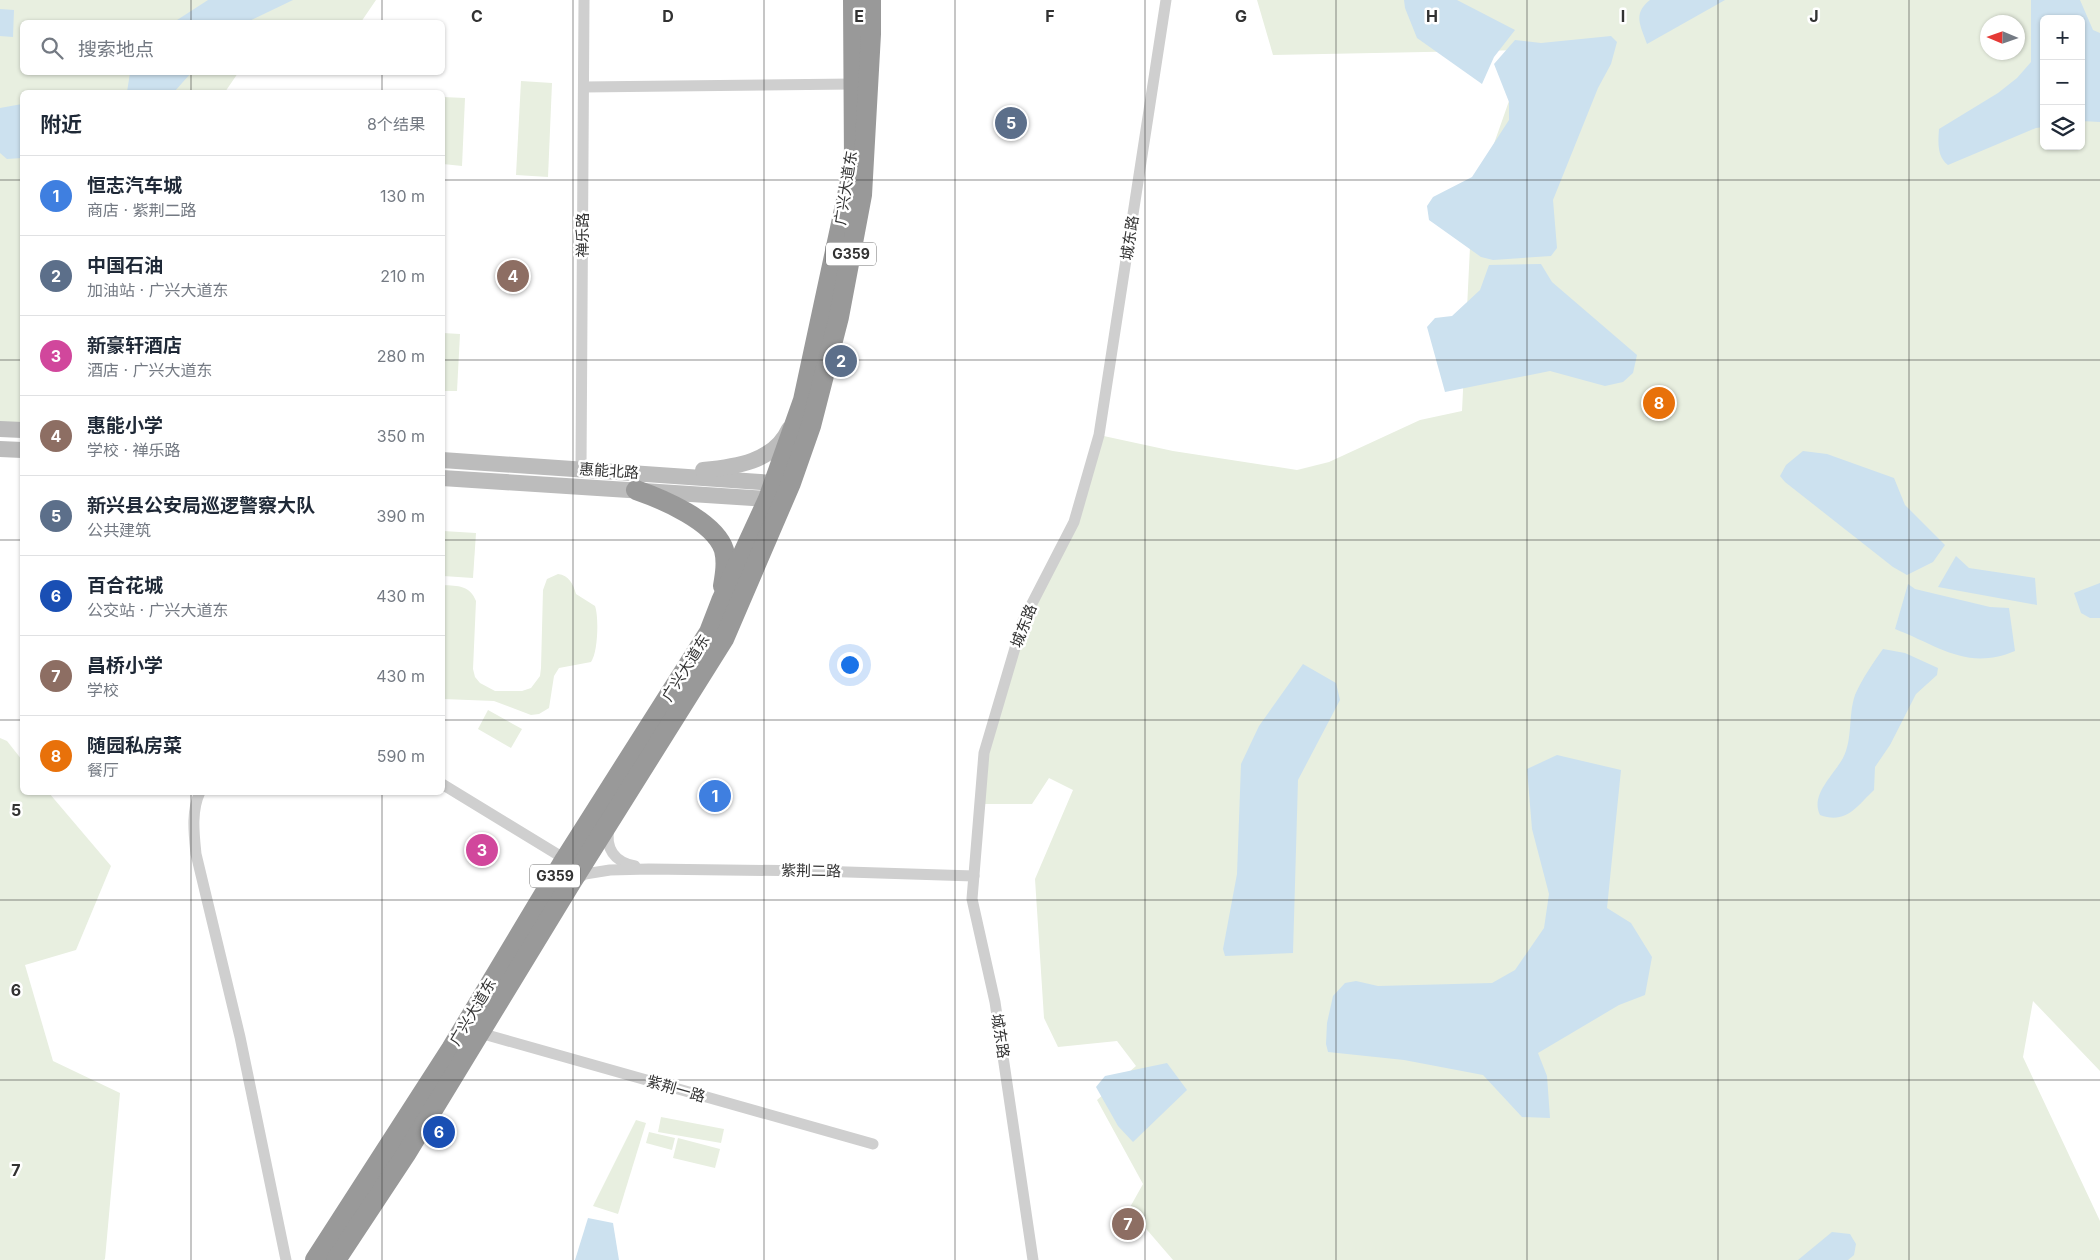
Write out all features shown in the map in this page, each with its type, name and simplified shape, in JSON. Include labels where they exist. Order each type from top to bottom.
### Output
[{"type":"highway","name":"广兴大道东","points":[[315,1260],[452,1049],[565,859],[709,632],[772,491],[803,400],[854,162],[853,0]]},
{"type":"highway","name":"广兴大道东","points":[[336,1260],[406,1154],[571,883],[724,639],[791,483],[811,426],[839,317],[862,195],[872,34],[871,0]]},
{"type":"highway","points":[[636,490],[668,502],[694,518],[714,534],[724,549],[726,566],[721,602]]},
{"type":"street","name":"禅乐路","points":[[581,469],[584,0]]},
{"type":"street","name":"城东路","points":[[1033,1260],[995,1002],[972,900],[984,753],[1023,621],[1074,522],[1098,435],[1166,0]]},
{"type":"street","points":[[584,87],[853,84]]},
{"type":"street","points":[[650,474],[724,468],[758,460],[772,450],[787,433],[803,400]]},
{"type":"street","points":[[0,429],[20,430]]},
{"type":"street","points":[[0,449],[20,450]]},
{"type":"street","name":"惠能北路","points":[[445,460],[650,474],[772,491]]},
{"type":"street","name":"惠能北路","points":[[445,478],[636,490],[772,491]]},
{"type":"street","points":[[445,786],[565,859]]},
{"type":"street","points":[[199,795],[194,828],[196,854],[240,1037],[286,1260]]},
{"type":"street","name":"紫荆二路","points":[[611,819],[607,838],[609,849],[614,857],[626,864],[649,869]]},
{"type":"street","name":"紫荆二路","points":[[571,883],[585,874],[610,870],[649,869],[816,871],[974,876]]},
{"type":"street","name":"紫荆一路","points":[[480,1033],[873,1144]]},
{"type":"green space","points":[[0,0],[376,0],[362,20],[20,20],[20,75],[237,75],[226,90],[20,90],[20,430],[0,429]]},
{"type":"green space","points":[[1257,0],[2100,0],[2100,1071],[2033,1001],[2023,1057],[2100,1221],[2100,1260],[1173,1260],[1129,1209],[1143,1184],[1097,1100],[1136,1066],[1117,1041],[1058,1047],[1044,1018],[1035,879],[1073,790],[1049,778],[1032,804],[980,804],[984,753],[1023,621],[1074,522],[1099,435],[1173,451],[1297,470],[1329,462],[1420,420],[1462,411],[1472,206],[1527,50],[1273,55]]},
{"type":"green space","points":[[521,81],[552,83],[548,177],[516,175]]},
{"type":"green space","points":[[445,97],[465,98],[462,166],[445,164]]},
{"type":"green space","points":[[445,333],[460,334],[457,391],[445,391]]},
{"type":"green space","points":[[445,531],[476,533],[473,578],[445,576]]},
{"type":"green space","points":[[558,574],[565,576],[570,581],[576,594],[595,606],[597,635],[595,651],[591,662],[559,668],[554,676],[549,708],[539,714],[531,715],[494,701],[445,699],[445,585],[467,589],[476,601],[473,669],[475,677],[480,683],[495,691],[522,691],[531,688],[540,676],[543,590],[547,579]]},
{"type":"green space","points":[[488,710],[522,729],[511,748],[478,729]]},
{"type":"green space","points":[[0,738],[7,741],[20,757],[20,795],[51,795],[111,866],[76,950],[25,965],[53,1061],[120,1093],[105,1259],[0,1260]]},
{"type":"green space","points":[[661,1117],[724,1129],[721,1143],[658,1132]]},
{"type":"green space","points":[[636,1120],[646,1123],[618,1214],[593,1206]]},
{"type":"green space","points":[[649,1132],[675,1138],[672,1150],[646,1143]]},
{"type":"green space","points":[[678,1138],[720,1149],[715,1168],[673,1158]]},
{"type":"water","points":[[208,0],[293,0],[251,20],[177,20]]},
{"type":"water","points":[[1404,0],[1457,0],[1515,30],[1494,57],[1482,84],[1417,38],[1405,8]]},
{"type":"water","points":[[1650,0],[1725,0],[1647,44],[1641,26],[1640,15],[1644,5]]},
{"type":"water","points":[[2031,0],[2080,0],[2093,30],[2100,33],[2100,122],[2085,121],[2085,15],[2040,15],[2040,128],[1948,165],[1944,162],[1940,154],[1939,129],[1998,93],[2017,78],[2031,62]]},
{"type":"water","points":[[0,9],[14,10],[13,37],[0,36]]},
{"type":"water","points":[[1611,36],[1617,42],[1611,64],[1598,88],[1553,200],[1557,248],[1551,256],[1493,260],[1481,257],[1429,220],[1427,206],[1433,197],[1472,177],[1509,120],[1509,102],[1494,64],[1515,40],[1541,43]]},
{"type":"water","points":[[130,75],[189,75],[176,90],[127,90]]},
{"type":"water","points":[[20,104],[20,158],[7,159],[0,153],[0,108]]},
{"type":"water","points":[[1541,264],[1552,282],[1637,355],[1633,373],[1623,382],[1605,386],[1550,371],[1445,392],[1427,327],[1435,318],[1452,316],[1480,290],[1489,265]]},
{"type":"water","points":[[1803,451],[1827,454],[1894,478],[1905,505],[1945,545],[1933,562],[1907,575],[1893,567],[1785,482],[1780,476],[1786,465]]},
{"type":"water","points":[[1956,556],[1969,568],[2035,578],[2037,605],[1938,587]]},
{"type":"water","points":[[2100,583],[2100,618],[2090,618],[2081,613],[2074,593]]},
{"type":"water","points":[[1908,584],[1915,589],[1990,607],[2009,608],[2015,651],[1998,656],[1968,657],[1940,649],[1895,629]]},
{"type":"water","points":[[1883,649],[1905,653],[1938,668],[1937,675],[1916,694],[1890,745],[1875,767],[1874,790],[1856,808],[1844,816],[1837,818],[1820,815],[1818,800],[1820,793],[1846,751],[1855,695],[1864,677]]},
{"type":"water","points":[[1303,664],[1336,683],[1340,700],[1298,780],[1293,953],[1225,956],[1223,949],[1237,874],[1241,764],[1259,726]]},
{"type":"water","points":[[1557,755],[1621,770],[1607,908],[1631,923],[1652,957],[1645,995],[1619,1005],[1538,1053],[1547,1076],[1550,1118],[1522,1117],[1483,1075],[1404,1060],[1328,1052],[1326,1044],[1327,1023],[1333,996],[1345,983],[1356,981],[1378,986],[1492,983],[1515,970],[1544,928],[1549,894],[1532,829],[1527,769]]},
{"type":"water","points":[[1167,1063],[1187,1090],[1133,1142],[1118,1126],[1096,1087],[1105,1076]]},
{"type":"water","points":[[588,1218],[613,1223],[619,1260],[575,1260]]},
{"type":"water","points":[[1832,1232],[1850,1234],[1856,1244],[1854,1255],[1848,1260],[1798,1260]]},
{"type":"place","name":"新兴县公安局巡逻警察大队","points":[[1011,123]]},
{"type":"place","name":"惠能小学","points":[[513,276]]},
{"type":"place","name":"中国石油","points":[[841,361]]},
{"type":"place","name":"随园私房菜","points":[[1659,403]]},
{"type":"place","name":"恒志汽车城","points":[[715,796]]},
{"type":"place","name":"新豪轩酒店","points":[[482,850]]},
{"type":"place","name":"百合花城","points":[[439,1132]]},
{"type":"place","name":"昌桥小学","points":[[1128,1224]]}]
